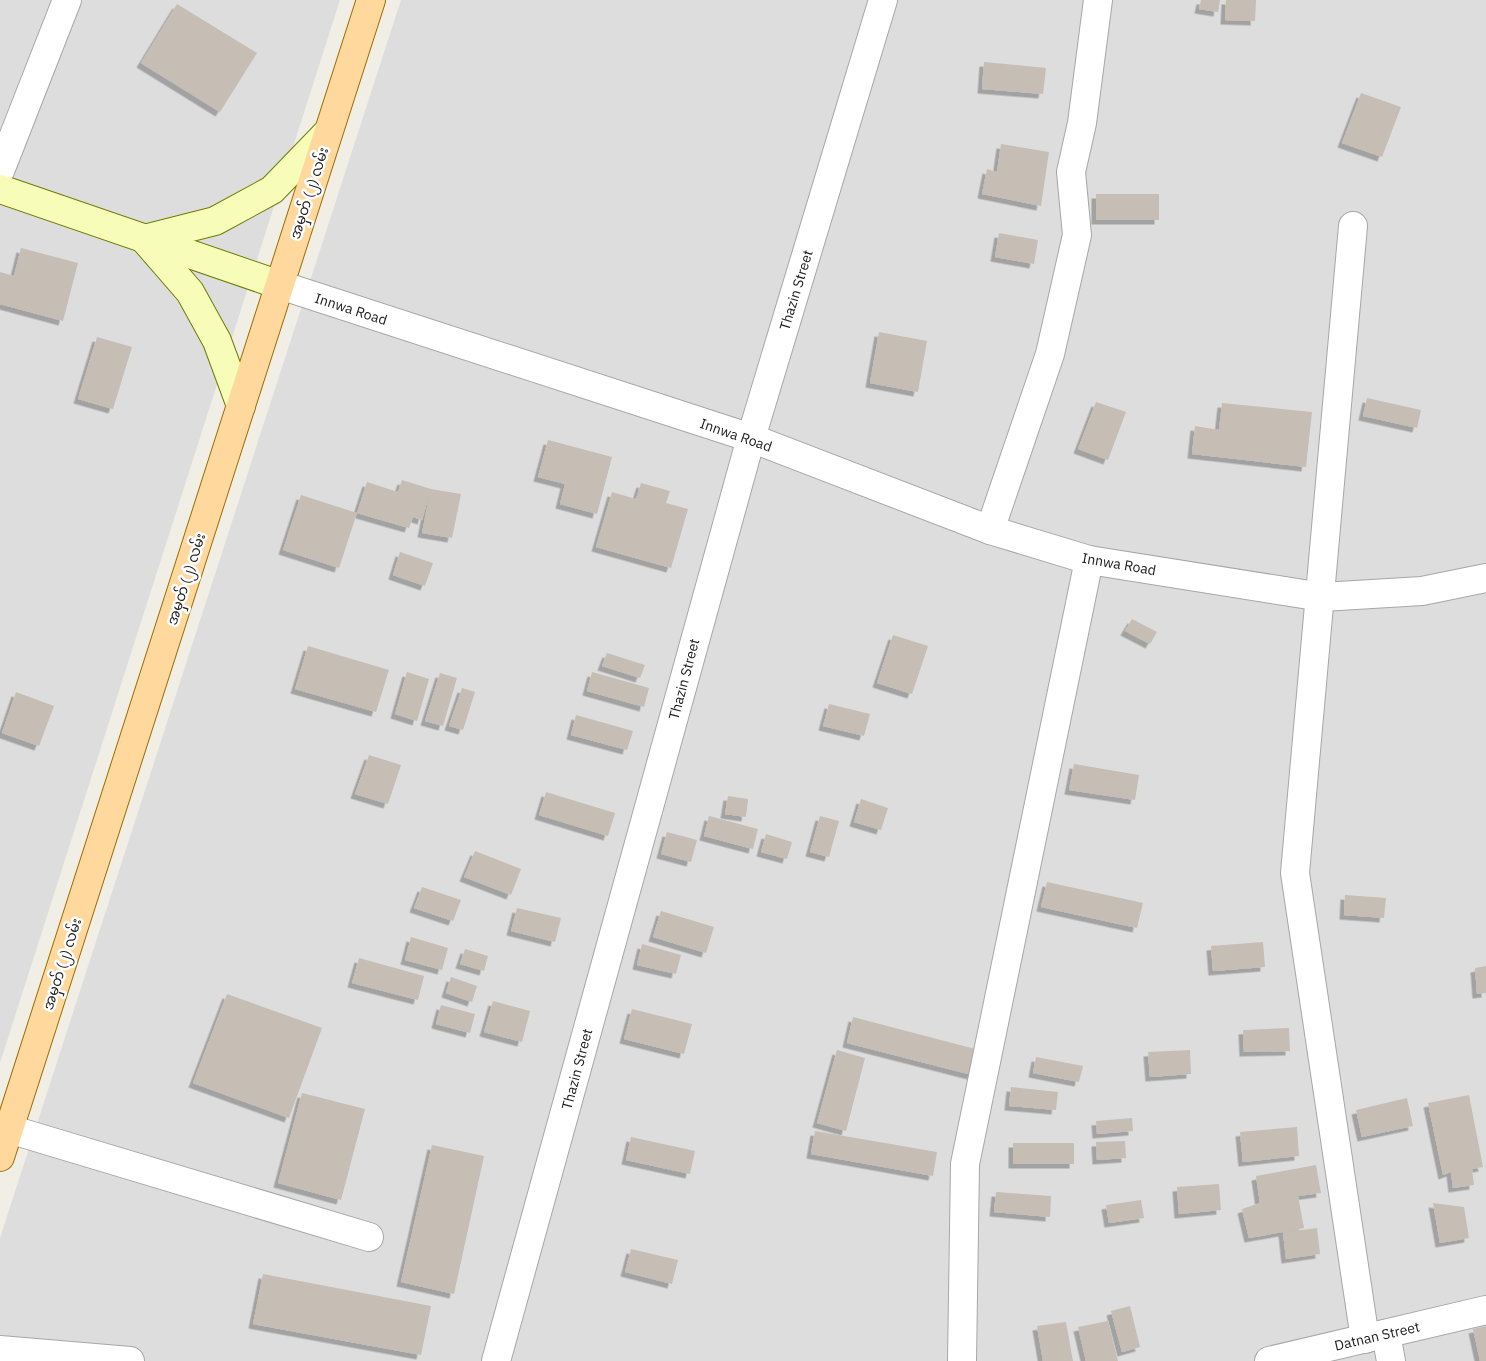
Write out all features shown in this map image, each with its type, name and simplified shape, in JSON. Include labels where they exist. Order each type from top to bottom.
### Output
[{"type":"main road","name":"အမှတ် (၂) လမ်း","points":[[0,1157],[370,0]]},
{"type":"street","points":[[0,171],[67,0]]},
{"type":"street","name":"Thazin Street","points":[[496,1361],[751,438],[883,0]]},
{"type":"street","points":[[990,530],[1050,354],[1077,235],[1071,172],[1082,123],[1098,0]]},
{"type":"street","points":[[241,406],[217,342],[190,292],[144,239],[216,221],[272,190],[328,132]]},
{"type":"street","name":"Innwa Road","points":[[0,189],[280,285],[751,438],[990,530],[1089,560],[1322,597],[1422,591],[1486,578]]},
{"type":"street","points":[[1353,226],[1322,597],[1295,873],[1375,1337],[1391,1361]]},
{"type":"street","points":[[962,1361],[965,1164],[1089,560]]},
{"type":"street","points":[[9,1129],[369,1237]]},
{"type":"street","name":"Datnan Street","points":[[1269,1361],[1486,1310]]},
{"type":"street","points":[[0,1350],[130,1361]]},
{"type":"shaded area","points":[[0,0],[340,0],[0,1063]]},
{"type":"shaded area","points":[[401,0],[1486,0],[1486,1361],[0,1361],[0,1238]]},
{"type":"building","points":[[1201,0],[1220,0],[1218,12],[1199,9]]},
{"type":"building","points":[[1226,0],[1256,0],[1255,21],[1225,20]]},
{"type":"building","points":[[177,4],[257,53],[220,112],[141,63]]},
{"type":"building","points":[[984,62],[1046,68],[1043,94],[982,89]]},
{"type":"building","points":[[1361,93],[1401,107],[1382,157],[1342,143]]},
{"type":"building","points":[[1001,144],[1049,152],[1041,206],[982,194],[987,169],[997,172]]},
{"type":"building","points":[[1096,194],[1159,194],[1159,220],[1096,220]]},
{"type":"building","points":[[999,233],[1038,240],[1034,264],[995,257]]},
{"type":"building","points":[[21,248],[78,263],[63,321],[0,304],[0,272],[14,276]]},
{"type":"building","points":[[879,332],[927,341],[918,392],[870,383]]},
{"type":"building","points":[[97,337],[132,347],[113,409],[78,399]]},
{"type":"building","points":[[1367,398],[1421,410],[1417,428],[1363,416]]},
{"type":"building","points":[[1096,402],[1126,412],[1108,460],[1078,449]]},
{"type":"building","points":[[1222,403],[1312,412],[1306,467],[1192,454],[1195,426],[1219,430]]},
{"type":"building","points":[[548,440],[612,457],[597,514],[560,504],[565,484],[538,477]]},
{"type":"building","points":[[402,480],[431,489],[461,494],[452,538],[422,533],[430,492],[422,520],[413,517],[409,528],[357,513],[367,482],[398,492]]},
{"type":"building","points":[[641,483],[670,491],[666,503],[688,509],[671,568],[596,547],[612,492],[636,499]]},
{"type":"building","points":[[301,495],[357,513],[339,568],[283,550]]},
{"type":"building","points":[[400,552],[433,563],[425,586],[393,575]]},
{"type":"building","points":[[1132,619],[1157,632],[1150,644],[1125,631]]},
{"type":"building","points":[[893,635],[928,646],[912,694],[877,683]]},
{"type":"building","points":[[308,646],[389,670],[376,712],[295,689]]},
{"type":"building","points":[[607,653],[645,665],[640,678],[602,666]]},
{"type":"building","points":[[407,672],[429,679],[417,721],[395,714]]},
{"type":"building","points":[[592,672],[649,688],[644,707],[587,691]]},
{"type":"building","points":[[440,673],[457,678],[443,726],[425,721]]},
{"type":"building","points":[[462,688],[475,692],[463,730],[449,726]]},
{"type":"building","points":[[16,692],[54,706],[39,746],[2,733]]},
{"type":"building","points":[[829,704],[870,714],[864,736],[823,726]]},
{"type":"building","points":[[576,715],[633,731],[627,750],[571,735]]},
{"type":"building","points":[[369,755],[401,765],[388,804],[355,794]]},
{"type":"building","points":[[1074,764],[1139,775],[1135,800],[1069,790]]},
{"type":"building","points":[[546,792],[615,813],[608,836],[539,815]]},
{"type":"building","points":[[728,796],[748,799],[746,817],[725,814]]},
{"type":"building","points":[[861,799],[888,808],[881,830],[854,822]]},
{"type":"building","points":[[709,816],[758,829],[753,849],[704,836]]},
{"type":"building","points":[[820,816],[839,821],[829,857],[810,852]]},
{"type":"building","points":[[667,832],[697,840],[691,862],[661,854]]},
{"type":"building","points":[[766,834],[792,842],[787,859],[761,852]]},
{"type":"building","points":[[475,851],[521,869],[511,895],[464,877]]},
{"type":"building","points":[[1047,882],[1143,903],[1137,928],[1041,907]]},
{"type":"building","points":[[422,887],[461,900],[453,921],[414,908]]},
{"type":"building","points":[[1345,895],[1386,898],[1384,918],[1344,915]]},
{"type":"building","points":[[517,908],[561,918],[555,942],[511,931]]},
{"type":"building","points":[[661,911],[714,927],[706,953],[653,937]]},
{"type":"building","points":[[411,937],[448,948],[442,970],[405,960]]},
{"type":"building","points":[[1263,942],[1265,967],[1213,971],[1211,946]]},
{"type":"building","points":[[642,944],[681,955],[676,974],[637,965]]},
{"type":"building","points":[[465,949],[488,956],[484,971],[460,964]]},
{"type":"building","points":[[359,958],[424,976],[418,1000],[352,983]]},
{"type":"building","points":[[1486,966],[1486,993],[1477,994],[1475,968]]},
{"type":"building","points":[[451,977],[477,986],[472,1002],[446,993]]},
{"type":"building","points":[[227,994],[322,1028],[289,1118],[193,1083]]},
{"type":"building","points":[[493,1001],[530,1011],[522,1042],[484,1032]]},
{"type":"building","points":[[441,1005],[475,1014],[470,1033],[436,1024]]},
{"type":"building","points":[[632,1009],[692,1024],[684,1054],[624,1039]]},
{"type":"building","points":[[853,1017],[979,1050],[972,1075],[847,1043]]},
{"type":"building","points":[[1289,1028],[1290,1051],[1244,1052],[1243,1030]]},
{"type":"building","points":[[837,1050],[865,1058],[846,1131],[817,1123]]},
{"type":"building","points":[[1190,1050],[1191,1074],[1150,1077],[1148,1052]]},
{"type":"building","points":[[1036,1057],[1083,1066],[1079,1082],[1033,1073]]},
{"type":"building","points":[[1011,1087],[1058,1092],[1056,1110],[1009,1106]]},
{"type":"building","points":[[302,1093],[365,1109],[341,1200],[278,1183]]},
{"type":"building","points":[[1469,1095],[1483,1167],[1472,1169],[1474,1185],[1453,1188],[1451,1172],[1443,1175],[1428,1103]]},
{"type":"building","points":[[1407,1098],[1413,1126],[1362,1137],[1356,1110]]},
{"type":"building","points":[[1132,1118],[1133,1131],[1097,1134],[1096,1121]]},
{"type":"building","points":[[1297,1127],[1299,1156],[1243,1162],[1240,1132]]},
{"type":"building","points":[[815,1131],[937,1152],[933,1176],[811,1154]]},
{"type":"building","points":[[631,1137],[695,1151],[690,1174],[626,1160]]},
{"type":"building","points":[[1125,1141],[1126,1158],[1097,1160],[1096,1142]]},
{"type":"building","points":[[1013,1143],[1074,1143],[1074,1164],[1013,1164]]},
{"type":"building","points":[[432,1145],[484,1156],[454,1294],[401,1282]]},
{"type":"building","points":[[1316,1165],[1321,1193],[1298,1196],[1304,1228],[1286,1232],[1317,1228],[1320,1254],[1286,1259],[1283,1232],[1249,1238],[1242,1209],[1260,1203],[1256,1176]]},
{"type":"building","points":[[1219,1184],[1221,1210],[1179,1214],[1177,1187]]},
{"type":"building","points":[[996,1192],[1051,1196],[1050,1217],[994,1212]]},
{"type":"building","points":[[1141,1200],[1144,1218],[1109,1223],[1106,1205]]},
{"type":"building","points":[[1433,1203],[1464,1207],[1469,1238],[1440,1243]]},
{"type":"building","points":[[631,1249],[678,1260],[672,1284],[625,1272]]},
{"type":"building","points":[[263,1274],[431,1306],[421,1355],[253,1324]]},
{"type":"building","points":[[1130,1306],[1140,1347],[1122,1352],[1111,1311]]},
{"type":"building","points":[[1108,1321],[1118,1361],[1086,1361],[1078,1327]]},
{"type":"building","points":[[1066,1322],[1073,1361],[1043,1361],[1037,1326]]},
{"type":"building","points":[[1486,1326],[1486,1361],[1480,1361],[1473,1329]]}]
